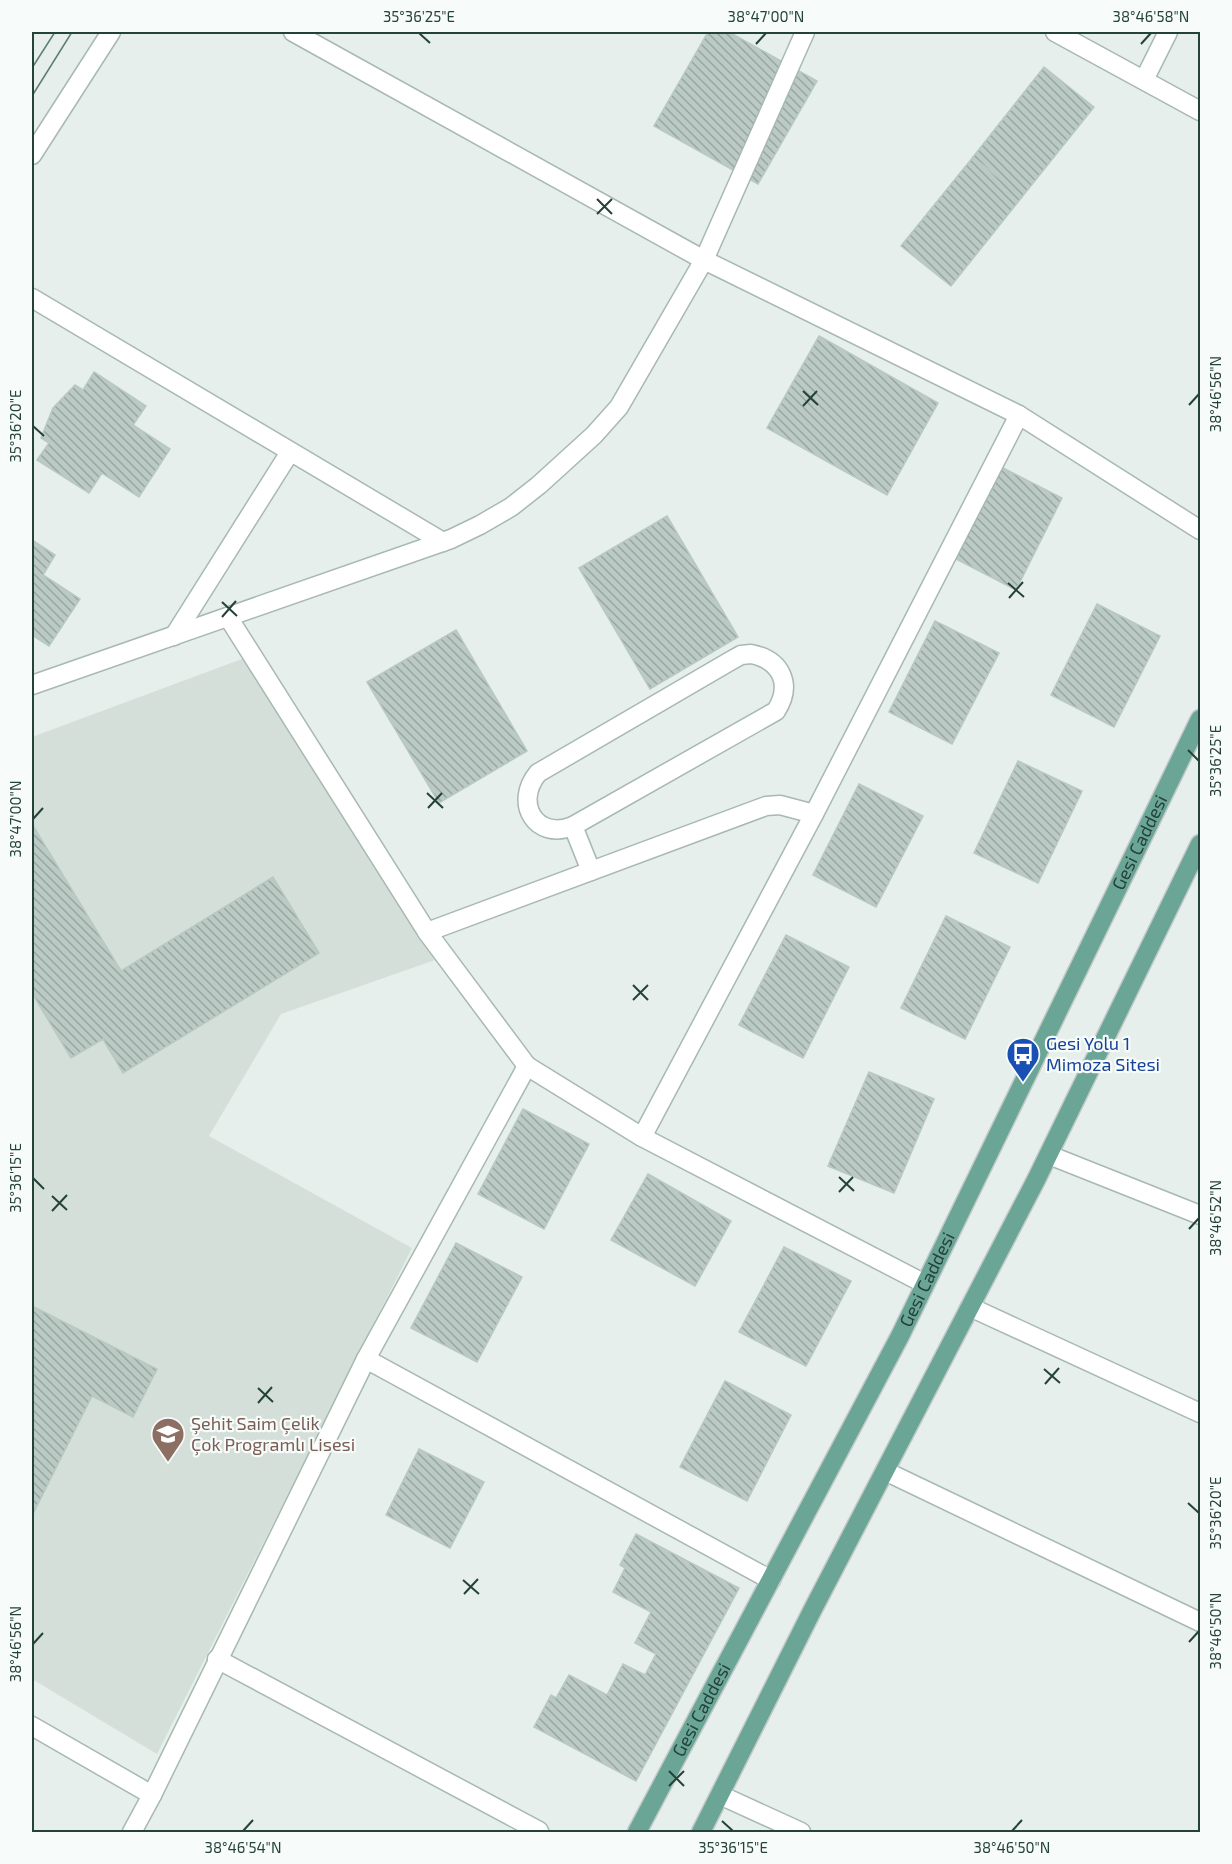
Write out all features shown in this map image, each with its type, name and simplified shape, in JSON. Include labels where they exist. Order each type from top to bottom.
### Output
[{"type":"main road","name":"Gesi Caddesi","points":[[637,1833],[900,1336],[1200,718]]},
{"type":"main road","points":[[701,1833],[1049,1155],[1200,844]]},
{"type":"street","points":[[32,155],[111,32]]},
{"type":"street","points":[[293,32],[704,260],[1019,415],[1200,530]]},
{"type":"street","points":[[32,686],[443,542],[480,525],[511,507],[546,479],[594,435],[619,407],[704,260],[806,32]]},
{"type":"street","points":[[1055,32],[1200,111]]},
{"type":"street","points":[[1144,80],[1168,32]]},
{"type":"street","points":[[32,298],[443,542]]},
{"type":"street","points":[[642,1137],[814,813],[1019,415]]},
{"type":"street","points":[[174,636],[290,452]]},
{"type":"street","points":[[228,617],[427,932],[527,1066],[642,1137],[925,1284]]},
{"type":"street","points":[[741,655],[761,656],[770,660],[777,668],[783,678],[784,689],[783,701],[776,711],[573,826],[564,830],[554,830],[536,821],[530,813],[527,792],[538,773],[741,655]]},
{"type":"street","points":[[427,932],[766,806],[780,805],[814,813]]},
{"type":"street","points":[[573,826],[591,871]]},
{"type":"street","points":[[132,1833],[366,1359],[527,1066]]},
{"type":"street","points":[[1049,1155],[1200,1215]]},
{"type":"street","points":[[970,1307],[1200,1413]]},
{"type":"street","points":[[366,1359],[771,1580]]},
{"type":"street","points":[[885,1471],[1200,1622]]},
{"type":"street","points":[[217,1659],[539,1831]]},
{"type":"street","points":[[32,1725],[152,1795]]},
{"type":"street","points":[[720,1795],[801,1833]]},
{"type":"shaded area","points":[[250,656],[435,960],[281,1014],[209,1136],[412,1248],[157,1754],[32,1679],[32,737]]},
{"type":"building","points":[[708,32],[729,32],[817,81],[758,184],[654,126]]},
{"type":"building","points":[[1044,67],[1094,107],[1022,197],[973,157]]},
{"type":"building","points":[[973,157],[1022,197],[951,286],[901,246]]},
{"type":"building","points":[[819,336],[938,403],[887,495],[767,428]]},
{"type":"building","points":[[94,372],[146,406],[133,425],[170,449],[139,497],[102,473],[89,493],[37,460],[49,443],[41,438],[53,408],[75,385],[83,390]]},
{"type":"building","points":[[999,466],[1062,498],[1016,590],[952,557]]},
{"type":"building","points":[[667,516],[738,637],[650,689],[579,568]]},
{"type":"building","points":[[32,540],[55,555],[43,575],[80,599],[49,646],[32,635]]},
{"type":"building","points":[[1097,604],[1160,636],[1114,727],[1051,695]]},
{"type":"building","points":[[935,621],[999,653],[952,744],[889,712]]},
{"type":"building","points":[[456,630],[527,751],[439,803],[367,682]]},
{"type":"building","points":[[1018,761],[1082,791],[1038,883],[974,853]]},
{"type":"building","points":[[859,784],[923,816],[876,907],[813,875]]},
{"type":"building","points":[[32,824],[121,971],[273,877],[319,953],[123,1073],[103,1039],[71,1058],[32,993]]},
{"type":"building","points":[[946,916],[1010,947],[965,1039],[901,1008]]},
{"type":"building","points":[[786,935],[849,967],[803,1058],[739,1025]]},
{"type":"building","points":[[869,1072],[934,1099],[894,1193],[828,1166]]},
{"type":"building","points":[[523,1109],[589,1144],[544,1229],[478,1194]]},
{"type":"building","points":[[648,1174],[731,1221],[695,1286],[611,1240]]},
{"type":"building","points":[[456,1243],[522,1277],[477,1362],[411,1328]]},
{"type":"building","points":[[784,1247],[851,1281],[806,1366],[739,1332]]},
{"type":"building","points":[[32,1306],[157,1369],[133,1417],[92,1396],[32,1516]]},
{"type":"building","points":[[725,1381],[791,1415],[747,1501],[680,1467]]},
{"type":"building","points":[[419,1449],[484,1482],[450,1548],[386,1515]]},
{"type":"building","points":[[636,1534],[739,1588],[636,1781],[534,1727],[551,1695],[556,1698],[569,1675],[607,1695],[623,1664],[645,1675],[656,1654],[635,1643],[651,1612],[613,1592],[625,1568],[620,1565]]},
{"type":"tram line","points":[[32,68],[55,32]]},
{"type":"tram line","points":[[32,96],[72,32]]},
{"type":"place","name":"Gesi Yolu 1 Mimoza Sitesi","points":[[1023,1083]]},
{"type":"place","name":"Şehit Saim Çelik Çok Programlı Lisesi","points":[[168,1463]]}]
